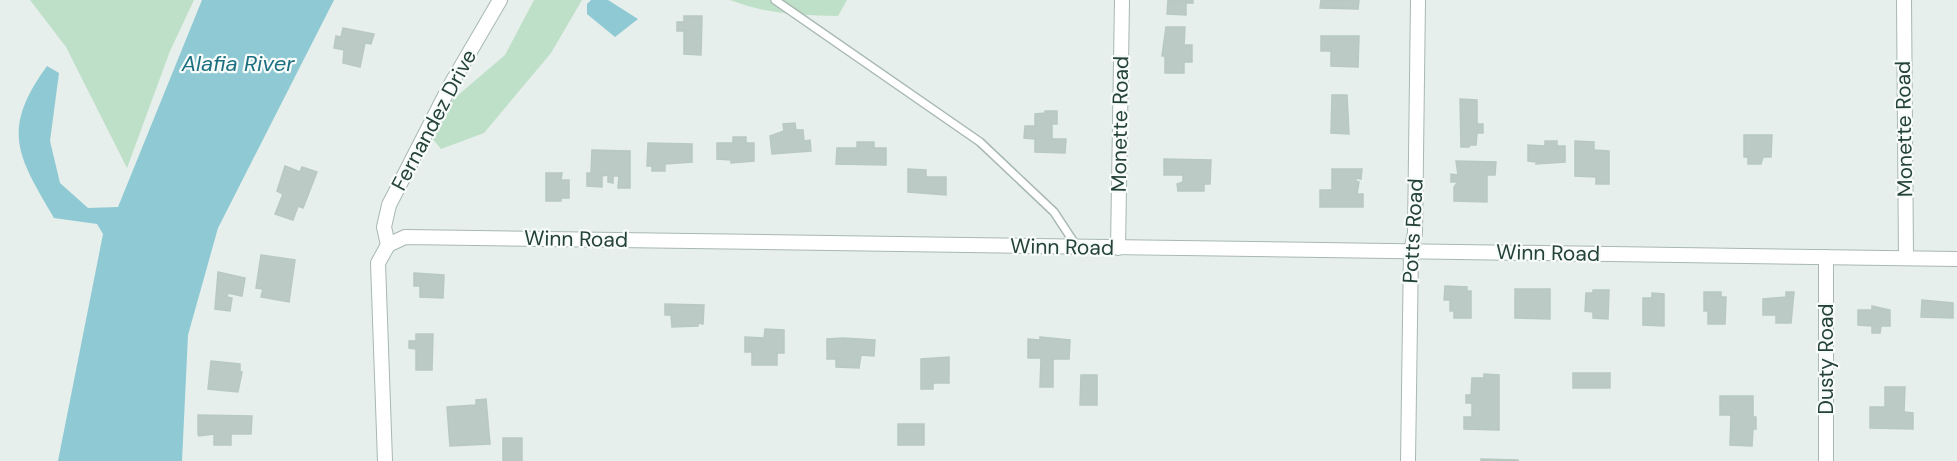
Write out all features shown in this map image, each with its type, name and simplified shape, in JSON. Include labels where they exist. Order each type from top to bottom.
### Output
[{"type":"street","name":"Fernandez Drive","points":[[388,245],[384,227],[389,205],[451,84],[500,0]]},
{"type":"street","name":"Monette Road","points":[[1118,248],[1122,0]]},
{"type":"street","name":"Potts Road","points":[[1408,461],[1411,251],[1415,233],[1418,0]]},
{"type":"street","name":"Monette Road","points":[[1904,0],[1906,258]]},
{"type":"street","name":"Winn Road","points":[[388,245],[405,237],[1957,259]]},
{"type":"street","points":[[385,461],[378,263],[388,245]]},
{"type":"street","name":"Dusty Road","points":[[1826,257],[1826,461]]},
{"type":"lane","points":[[775,0],[980,142],[1054,212],[1077,247]]},
{"type":"green space","points":[[30,0],[194,0],[170,51],[127,168],[66,47]]},
{"type":"green space","points":[[534,0],[582,0],[551,53],[484,133],[441,149],[432,138],[450,102],[505,55]]},
{"type":"green space","points":[[730,0],[847,0],[838,16],[770,11]]},
{"type":"water","name":"Alafia River","points":[[202,0],[334,0],[218,228],[188,335],[182,461],[58,461],[103,234],[97,224],[54,218],[31,177],[19,143],[19,126],[23,108],[47,66],[59,73],[50,141],[60,183],[88,208],[118,207]]},
{"type":"water","points":[[591,0],[608,0],[638,19],[615,37],[587,14],[587,4]]},
{"type":"building","points":[[1168,0],[1193,0],[1193,3],[1186,3],[1186,15],[1167,14]]},
{"type":"building","points":[[1321,0],[1359,0],[1358,9],[1320,8]]},
{"type":"building","points":[[684,16],[702,16],[701,55],[684,54],[684,31],[677,31],[677,22],[684,22]]},
{"type":"building","points":[[1166,27],[1185,27],[1184,45],[1192,45],[1192,62],[1184,62],[1184,73],[1165,73],[1165,56],[1162,56]]},
{"type":"building","points":[[343,28],[374,34],[371,44],[365,43],[360,67],[343,63],[344,50],[334,48],[336,36],[341,37]]},
{"type":"building","points":[[1321,36],[1359,36],[1358,67],[1331,66],[1331,51],[1321,51]]},
{"type":"building","points":[[1332,95],[1347,95],[1349,134],[1331,133]]},
{"type":"building","points":[[1460,99],[1477,100],[1477,124],[1483,124],[1483,133],[1477,133],[1476,145],[1469,147],[1461,147]]},
{"type":"building","points":[[1045,111],[1057,111],[1057,124],[1052,124],[1052,139],[1066,139],[1065,153],[1035,152],[1035,139],[1024,138],[1025,126],[1035,126],[1035,114],[1045,113]]},
{"type":"building","points":[[795,123],[796,130],[803,130],[804,141],[810,140],[811,151],[772,154],[770,136],[784,131],[783,124]]},
{"type":"building","points":[[1744,135],[1772,135],[1771,157],[1763,157],[1761,164],[1748,164],[1748,157],[1744,157]]},
{"type":"building","points":[[733,137],[746,137],[746,143],[754,143],[754,161],[731,163],[731,160],[717,159],[717,143],[733,143]]},
{"type":"building","points":[[1545,141],[1557,141],[1557,146],[1565,146],[1565,162],[1536,164],[1537,162],[1528,161],[1528,145],[1545,146]]},
{"type":"building","points":[[1575,141],[1594,142],[1594,150],[1609,151],[1609,184],[1596,184],[1596,177],[1575,176]]},
{"type":"building","points":[[857,142],[874,142],[874,148],[886,148],[886,165],[836,164],[837,148],[857,148]]},
{"type":"building","points":[[648,143],[692,144],[692,162],[665,164],[665,171],[652,171],[652,166],[647,166]]},
{"type":"building","points":[[592,150],[630,151],[630,188],[618,188],[619,176],[613,176],[613,183],[608,182],[608,175],[602,176],[602,187],[587,186],[587,173],[591,173]]},
{"type":"building","points":[[1164,159],[1211,160],[1210,184],[1204,184],[1204,191],[1178,191],[1177,184],[1183,182],[1183,175],[1164,175]]},
{"type":"building","points":[[1456,161],[1496,162],[1495,175],[1487,175],[1487,202],[1454,201],[1454,187],[1458,182],[1451,182],[1451,174],[1458,175]]},
{"type":"building","points":[[285,166],[300,172],[302,167],[317,172],[303,208],[298,206],[293,220],[275,214],[283,194],[277,191]]},
{"type":"building","points":[[908,169],[926,170],[926,177],[946,177],[946,195],[908,192]]},
{"type":"building","points":[[1332,169],[1362,169],[1361,179],[1356,178],[1356,181],[1359,182],[1357,194],[1363,194],[1363,207],[1320,207],[1320,190],[1332,190]]},
{"type":"building","points":[[546,173],[562,173],[561,180],[569,180],[569,198],[561,198],[561,201],[546,201]]},
{"type":"building","points":[[261,255],[295,260],[289,302],[261,297],[263,289],[256,288]]},
{"type":"building","points":[[218,272],[245,278],[242,296],[228,293],[227,297],[232,298],[230,311],[215,309]]},
{"type":"building","points":[[414,273],[444,275],[443,298],[420,297],[420,286],[414,286]]},
{"type":"building","points":[[1445,286],[1467,287],[1467,291],[1471,291],[1471,318],[1454,318],[1454,311],[1450,311],[1450,300],[1444,300]]},
{"type":"building","points":[[1515,289],[1550,289],[1550,319],[1515,318]]},
{"type":"building","points":[[1593,290],[1609,290],[1608,319],[1593,318],[1593,312],[1585,311],[1586,293],[1593,293]]},
{"type":"building","points":[[1704,292],[1721,292],[1721,297],[1726,297],[1725,324],[1708,324],[1708,311],[1704,311]]},
{"type":"building","points":[[1786,292],[1794,292],[1791,323],[1776,323],[1776,315],[1763,315],[1763,299],[1786,297]]},
{"type":"building","points":[[1652,293],[1664,294],[1664,326],[1643,325],[1643,298],[1652,298]]},
{"type":"building","points":[[1922,300],[1953,303],[1953,318],[1921,317]]},
{"type":"building","points":[[665,304],[704,305],[703,324],[672,327],[671,315],[665,315]]},
{"type":"building","points":[[1872,306],[1890,310],[1890,326],[1881,326],[1880,333],[1872,333],[1872,326],[1858,325],[1858,310],[1872,310]]},
{"type":"building","points":[[765,329],[784,330],[784,353],[777,353],[777,365],[752,365],[752,352],[745,352],[745,337],[764,338]]},
{"type":"building","points":[[416,334],[433,334],[432,370],[416,370],[416,349],[409,348],[409,341],[416,341]]},
{"type":"building","points":[[1040,337],[1070,340],[1069,359],[1053,359],[1053,387],[1040,387],[1041,358],[1028,358],[1028,339],[1040,340]]},
{"type":"building","points":[[827,339],[875,340],[874,356],[861,355],[859,368],[836,367],[836,359],[827,359]]},
{"type":"building","points":[[949,357],[949,383],[933,383],[933,389],[921,389],[921,359]]},
{"type":"building","points":[[211,361],[240,364],[240,372],[242,372],[238,392],[208,389]]},
{"type":"building","points":[[1573,373],[1610,373],[1610,388],[1573,388]]},
{"type":"building","points":[[1484,374],[1499,375],[1499,430],[1464,429],[1464,417],[1472,417],[1472,403],[1466,403],[1466,395],[1471,395],[1472,378],[1484,378]]},
{"type":"building","points":[[1081,375],[1097,375],[1097,405],[1080,405]]},
{"type":"building","points":[[1885,387],[1905,387],[1904,412],[1913,413],[1913,429],[1870,428],[1870,407],[1885,407]]},
{"type":"building","points":[[1720,396],[1753,396],[1753,417],[1756,417],[1756,429],[1753,429],[1752,446],[1730,445],[1731,415],[1720,415]]},
{"type":"building","points":[[486,399],[490,444],[450,446],[447,407],[476,405],[476,400]]},
{"type":"building","points":[[198,415],[252,416],[251,434],[231,434],[231,445],[214,445],[214,434],[199,436]]},
{"type":"building","points":[[898,424],[924,424],[924,445],[898,445]]},
{"type":"building","points":[[503,438],[522,438],[522,461],[503,461]]},
{"type":"building","points":[[1481,459],[1518,460],[1518,461],[1481,461]]}]
